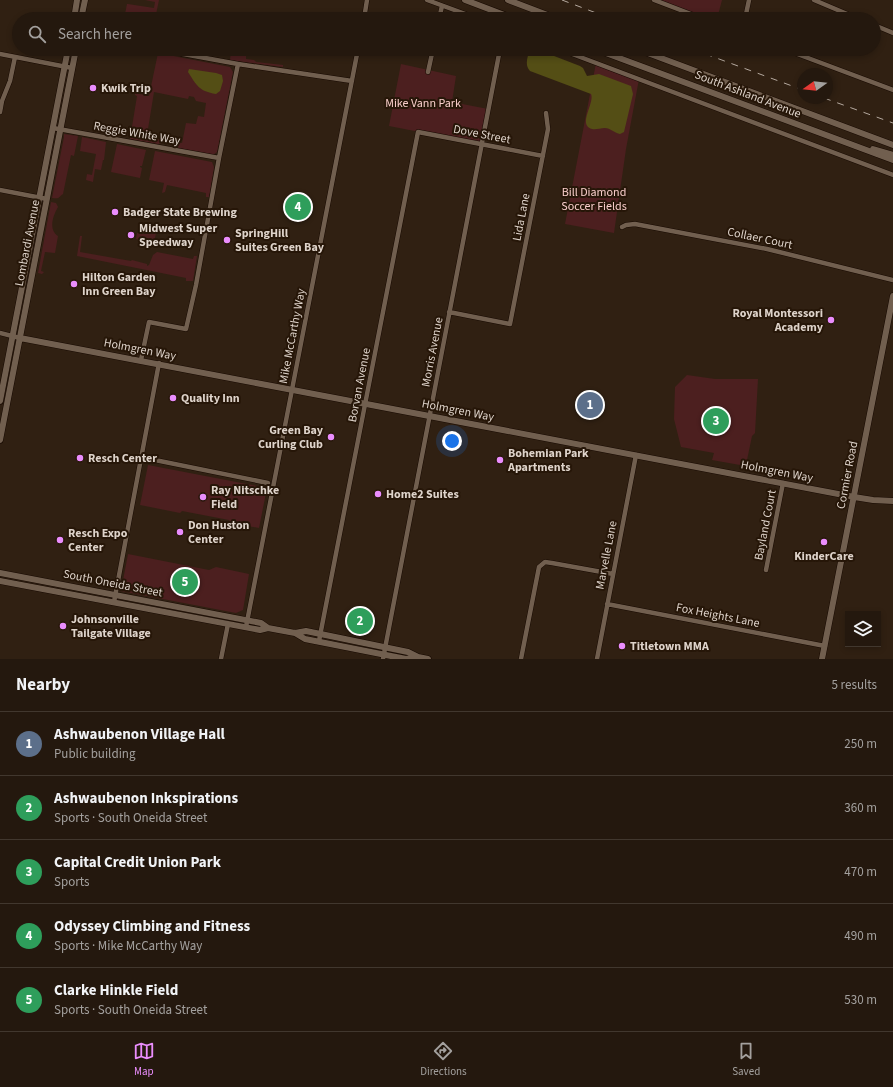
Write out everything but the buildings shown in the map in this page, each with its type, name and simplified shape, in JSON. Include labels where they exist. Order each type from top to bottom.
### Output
[{"type":"street","points":[[75,12],[77,0]]},
{"type":"street","points":[[83,12],[85,0]]},
{"type":"street","points":[[365,12],[367,0]]},
{"type":"street","points":[[427,0],[459,12]]},
{"type":"street","points":[[466,0],[494,12]]},
{"type":"street","points":[[508,0],[540,12]]},
{"type":"street","points":[[654,0],[686,12]]},
{"type":"street","points":[[746,12],[749,0]]},
{"type":"street","points":[[814,0],[842,12]]},
{"type":"street","points":[[441,12],[442,6]]},
{"type":"street","points":[[881,28],[893,33]]},
{"type":"street","points":[[0,54],[72,68]]},
{"type":"street","name":"Lombardi Avenue","points":[[0,401],[66,56]]},
{"type":"street","name":"Lombardi Avenue","points":[[0,440],[75,56]]},
{"type":"street","points":[[194,56],[352,81]]},
{"type":"street","name":"Mike McCarthy Way","points":[[246,627],[357,56]]},
{"type":"street","points":[[428,72],[431,56]]},
{"type":"street","name":"Morris Avenue","points":[[384,657],[499,56]]},
{"type":"street","points":[[578,56],[893,175]]},
{"type":"street","name":"South Ashland Avenue","points":[[614,56],[893,160]]},
{"type":"street","name":"South Ashland Avenue","points":[[656,56],[893,145]]},
{"type":"street","points":[[803,56],[893,90]]},
{"type":"street","points":[[0,112],[2,101],[10,81],[15,57]]},
{"type":"street","points":[[141,360],[148,322],[186,329],[196,286],[238,64]]},
{"type":"street","name":"Lida Lane","points":[[449,312],[510,324],[548,129],[546,113]]},
{"type":"street","name":"Reggie White Way","points":[[53,128],[219,158]]},
{"type":"street","name":"Dove Street","points":[[418,132],[543,156]]},
{"type":"street","name":"Borvan Avenue","points":[[319,641],[418,132]]},
{"type":"street","points":[[850,144],[893,154]]},
{"type":"street","points":[[0,190],[47,199]]},
{"type":"street","name":"Collaer Court","points":[[622,227],[635,224],[768,249],[893,280]]},
{"type":"street","name":"Cormier Road","points":[[822,659],[893,296]]},
{"type":"street","points":[[0,334],[20,338]]},
{"type":"street","name":"Holmgren Way","points":[[20,338],[159,363],[854,497],[893,501]]},
{"type":"street","points":[[114,602],[159,363]]},
{"type":"street","name":"Marvelle Lane","points":[[597,659],[636,455]]},
{"type":"street","points":[[146,460],[150,459],[268,483]]},
{"type":"street","name":"Bayland Court","points":[[766,570],[783,483]]},
{"type":"street","points":[[521,659],[539,567],[545,562],[613,574]]},
{"type":"street","name":"South Oneida Street","points":[[0,573],[262,623],[268,628]]},
{"type":"street","name":"South Oneida Street","points":[[0,581],[260,630],[268,628],[321,634],[408,652],[418,657],[428,659]]},
{"type":"street","name":"Fox Heights Lane","points":[[607,604],[825,646]]},
{"type":"street","points":[[221,659],[228,624]]},
{"type":"street","name":"South Oneida Street","points":[[295,632],[305,638],[384,657],[406,659],[418,657]]},
{"type":"green space","points":[[145,0],[159,0],[156,12],[125,12],[127,4],[154,8],[155,2]]},
{"type":"green space","points":[[654,0],[722,0],[719,12],[686,12]]},
{"type":"green space","points":[[157,56],[173,56],[230,67],[233,72],[217,152],[213,155],[178,148],[178,142],[182,143],[186,123],[196,124],[198,116],[204,117],[206,103],[196,101],[194,97],[189,96],[188,99],[154,92],[148,129],[152,130],[151,138],[162,140],[162,143],[158,144],[130,139],[137,96],[135,93],[149,96]]},
{"type":"green space","points":[[230,56],[246,56],[246,59],[254,60],[256,62],[283,65],[283,67],[230,60]]},
{"type":"green space","name":"Bill Diamond Soccer Fields","points":[[596,63],[639,79],[626,149],[614,233],[565,224]]},
{"type":"green space","name":"Mike Vann Park","points":[[401,64],[456,76],[452,102],[488,109],[481,144],[389,126]]},
{"type":"green space","points":[[64,134],[78,136],[74,156],[71,155],[63,194],[58,198],[52,198],[64,137]]},
{"type":"green space","points":[[82,137],[106,142],[101,170],[95,169],[93,182],[86,180],[87,174],[92,175],[96,154],[80,151]]},
{"type":"green space","points":[[117,144],[146,150],[142,166],[140,166],[142,168],[140,178],[111,172]]},
{"type":"green space","points":[[155,151],[212,162],[214,167],[209,197],[206,197],[206,193],[167,185],[165,192],[162,193],[164,183],[149,180]]},
{"type":"green space","points":[[293,200],[304,202],[302,222],[289,220]]},
{"type":"green space","points":[[51,202],[56,203],[58,207],[54,214],[52,226],[53,230],[58,236],[55,253],[45,252],[41,271],[44,272],[42,274],[38,273]]},
{"type":"green space","points":[[147,227],[157,228],[154,243],[148,244],[136,239],[137,233],[145,234]]},
{"type":"green space","points":[[80,236],[82,236],[80,252],[132,260],[147,264],[147,266],[149,265],[153,255],[157,252],[193,259],[194,256],[197,256],[193,281],[186,281],[186,278],[77,256]]},
{"type":"green space","points":[[687,375],[715,379],[758,379],[755,433],[752,436],[747,460],[741,459],[740,465],[712,460],[714,453],[681,447],[674,419],[675,387]]},
{"type":"green space","name":"Ray Nitschke Field","points":[[148,465],[267,488],[259,528],[231,523],[229,520],[182,511],[180,513],[140,505]]},
{"type":"green space","points":[[128,554],[209,570],[216,567],[249,574],[243,610],[236,613],[121,591]]},
{"type":"shaded area","points":[[554,56],[580,66],[583,68],[587,76],[599,74],[631,86],[633,94],[624,132],[620,134],[607,128],[592,129],[588,127],[586,119],[592,98],[591,94],[530,71],[527,66],[528,57]]},
{"type":"shaded area","points":[[189,69],[222,75],[223,81],[220,91],[216,94],[210,93],[199,87],[188,72]]},
{"type":"railway","points":[[562,0],[594,12]]},
{"type":"railway","points":[[711,56],[797,88]]},
{"type":"railway","points":[[833,101],[893,123]]},
{"type":"place","name":"Kwik Trip","points":[[93,88]]},
{"type":"place","name":"Odyssey Climbing and Fitness","points":[[298,207]]},
{"type":"place","name":"Badger State Brewing","points":[[115,212]]},
{"type":"place","name":"Midwest Super Speedway","points":[[131,235]]},
{"type":"place","name":"SpringHill Suites Green Bay","points":[[227,240]]},
{"type":"place","name":"Hilton Garden Inn Green Bay","points":[[74,284]]},
{"type":"place","name":"Royal Montessori Academy","points":[[831,320]]},
{"type":"place","name":"Quality Inn","points":[[173,398]]},
{"type":"place","name":"Ashwaubenon Village Hall","points":[[590,405]]},
{"type":"place","name":"Capital Credit Union Park","points":[[716,421]]},
{"type":"place","name":"Green Bay Curling Club","points":[[331,437]]},
{"type":"place","name":"Resch Center","points":[[80,458]]},
{"type":"place","name":"Bohemian Park Apartments","points":[[500,460]]},
{"type":"place","name":"Home2 Suites","points":[[378,494]]},
{"type":"place","name":"Ray Nitschke Field","points":[[203,497]]},
{"type":"place","name":"Don Huston Center","points":[[180,532]]},
{"type":"place","name":"Resch Expo Center","points":[[60,540]]},
{"type":"place","name":"KinderCare","points":[[824,542]]},
{"type":"place","name":"Clarke Hinkle Field","points":[[185,582]]},
{"type":"place","name":"Ashwaubenon Inkspirations","points":[[360,621]]},
{"type":"place","name":"Johnsonville Tailgate Village","points":[[63,626]]},
{"type":"place","name":"Titletown MMA","points":[[622,646]]}]
